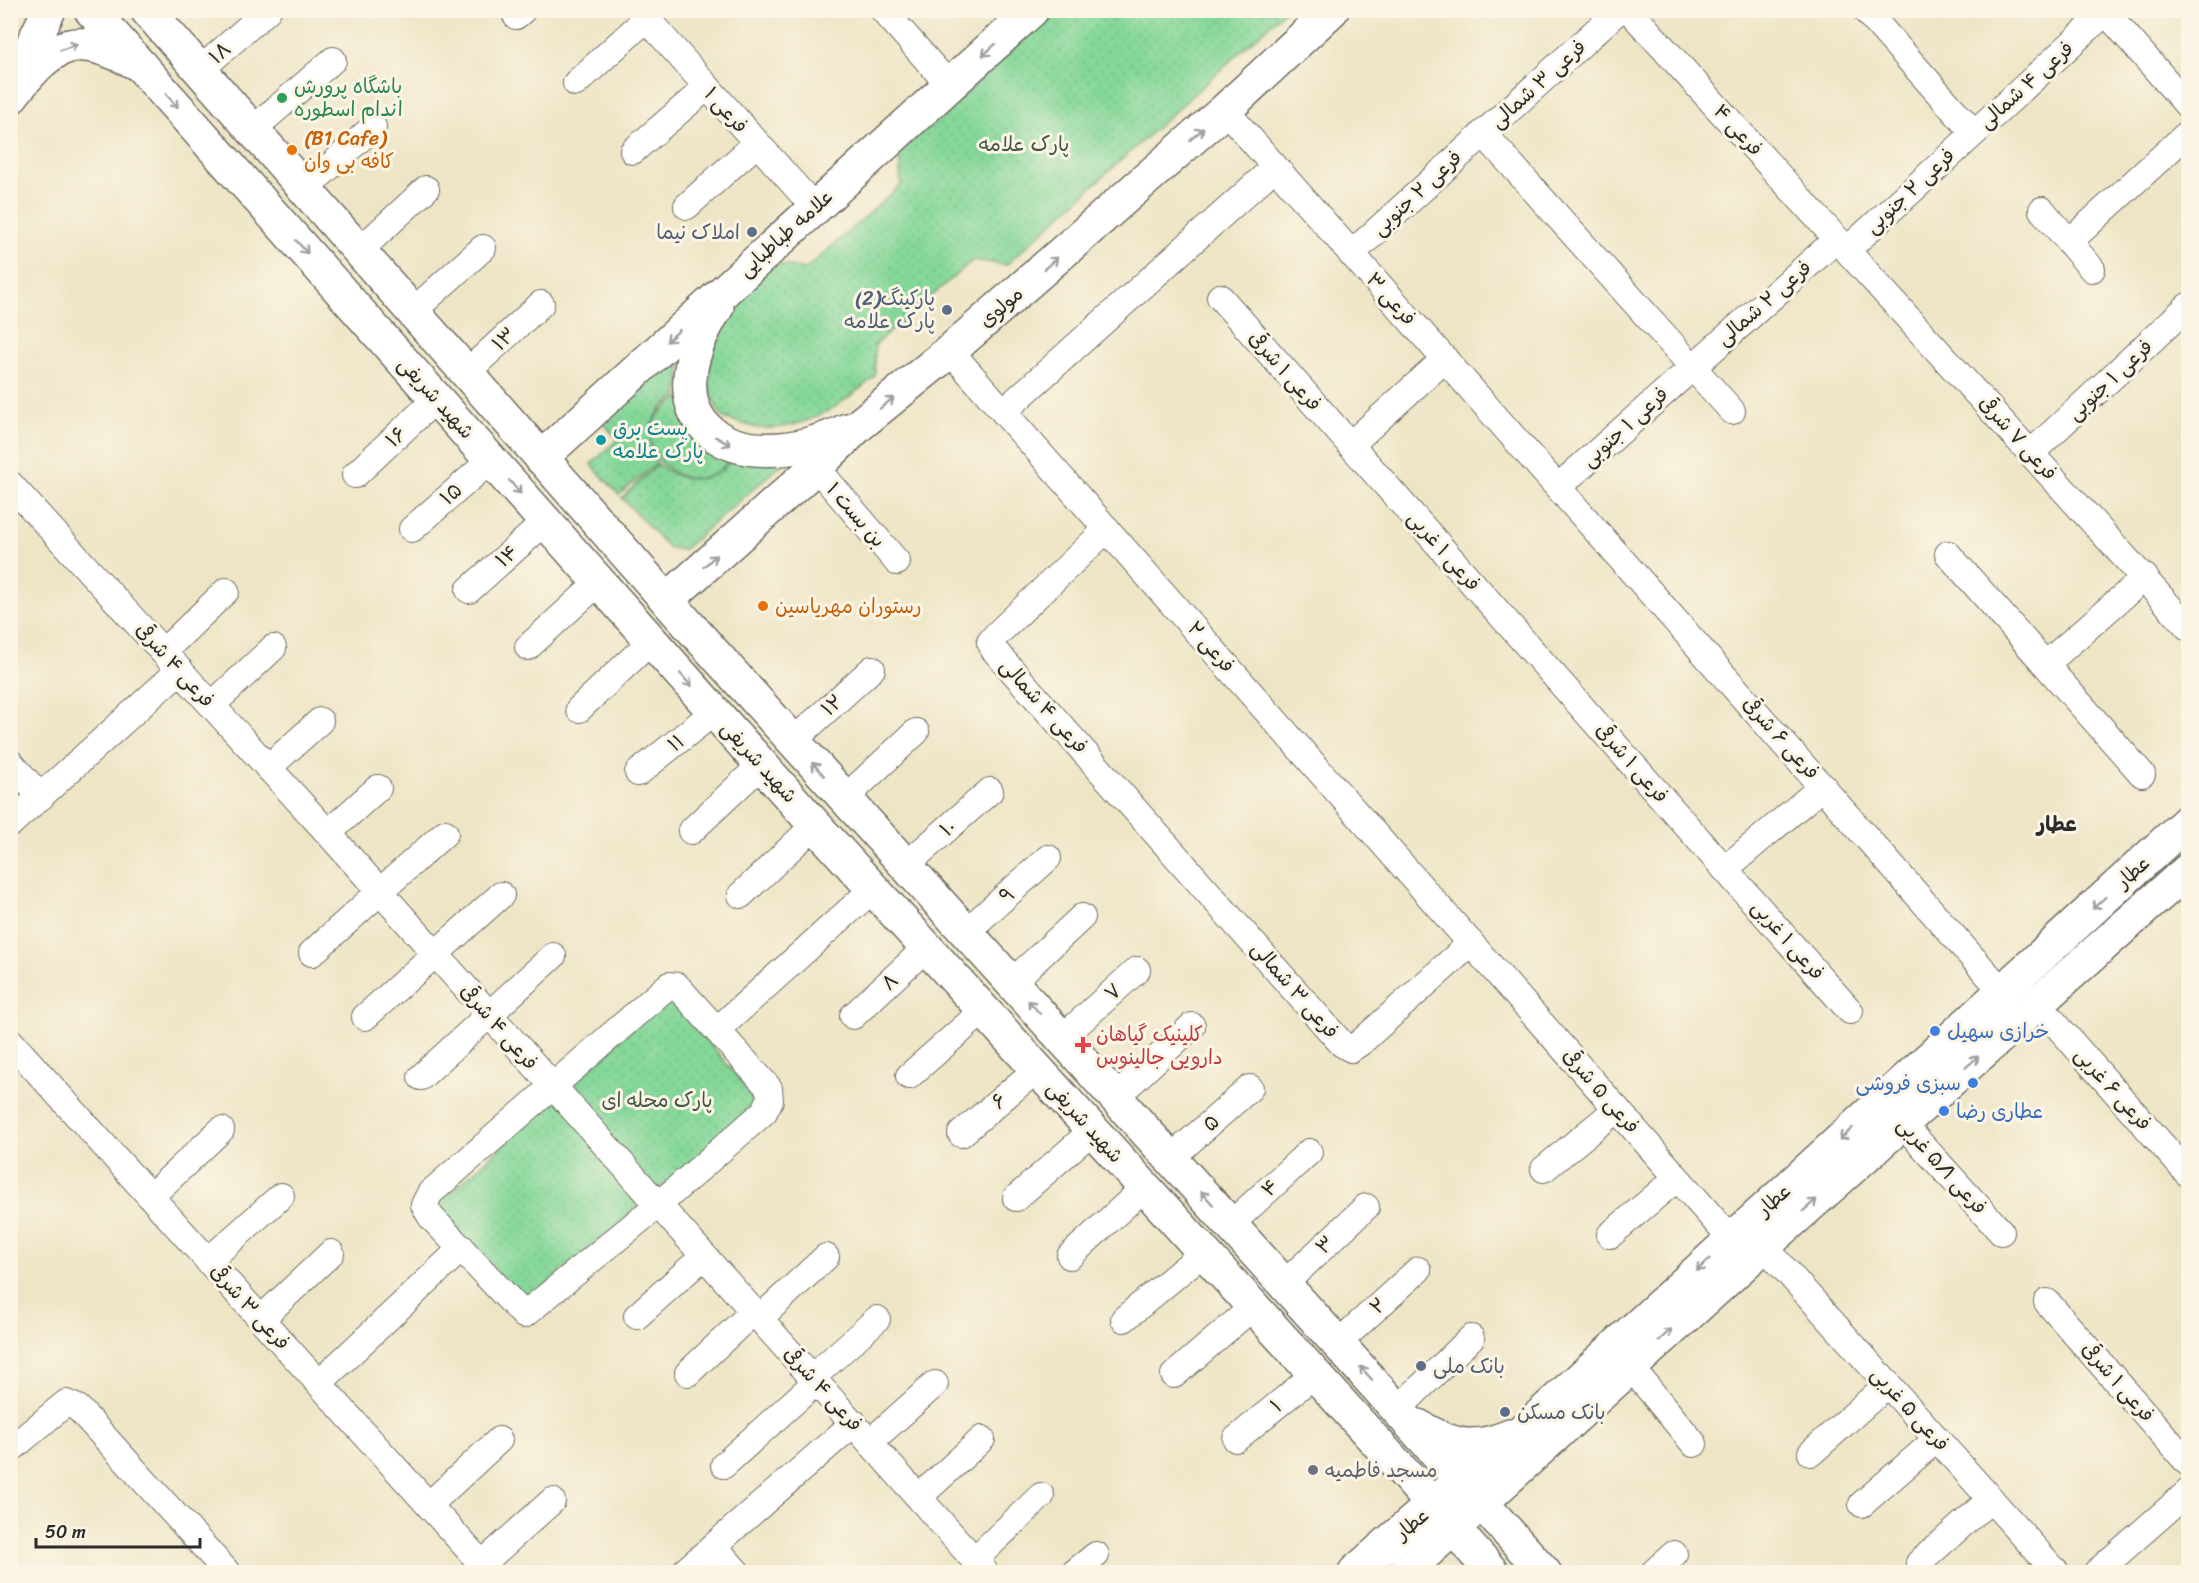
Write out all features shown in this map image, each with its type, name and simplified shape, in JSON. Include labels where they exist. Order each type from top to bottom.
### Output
[{"type":"main road","points":[[10,92],[49,10]]},
{"type":"main road","name":"شهید شریفی","points":[[91,10],[761,765],[1254,1306],[1492,1572]]},
{"type":"main road","name":"علامه طباطبایی","points":[[541,458],[1032,10]]},
{"type":"main road","name":"مولوی","points":[[667,600],[816,468],[859,426],[950,351],[1225,110],[1332,10]]},
{"type":"main road","name":"شهید شریفی","points":[[154,16],[303,191],[667,600],[1534,1561]]},
{"type":"main road","points":[[10,98],[43,61],[61,49],[80,43],[114,51],[140,65]]},
{"type":"main road","points":[[214,148],[213,134],[220,123],[234,119],[249,128]]},
{"type":"main road","points":[[734,280],[707,322],[695,349],[690,372],[695,411],[707,429],[720,441],[759,452],[816,443],[859,426]]},
{"type":"main road","name":"عطار","points":[[1405,1572],[1442,1518],[1470,1491],[1532,1438],[1630,1366],[1764,1246],[1892,1112],[2002,991],[2188,821]]},
{"type":"main road","points":[[837,849],[868,823]]},
{"type":"main road","name":"عطار","points":[[1532,1438],[1731,1239],[1892,1112],[2038,1004],[2188,870]]},
{"type":"main road","points":[[1404,1415],[1444,1442],[1469,1446],[1532,1438],[1512,1496],[1510,1516],[1534,1561]]},
{"type":"main road","points":[[1392,1459],[1402,1493],[1401,1532]]},
{"type":"main road","name":"عطار","points":[[1355,1572],[1401,1532],[1442,1518]]},
{"type":"street","name":"۱۸","points":[[199,71],[268,10]]},
{"type":"street","points":[[883,10],[950,86]]},
{"type":"street","name":"فرعی ۳ شمالی","points":[[1483,133],[1619,10]]},
{"type":"street","name":"فرعی ۴","points":[[1629,10],[1842,245]]},
{"type":"street","points":[[1865,10],[1973,132]]},
{"type":"street","points":[[2105,11],[2188,106]]},
{"type":"street","name":"فرعی ۴ شمالی","points":[[1973,132],[2105,11]]},
{"type":"street","points":[[576,82],[643,15]]},
{"type":"street","name":"فرعی ۱","points":[[643,15],[814,207]]},
{"type":"street","points":[[249,128],[333,60]]},
{"type":"street","points":[[633,151],[706,88]]},
{"type":"street","name":"فرعی ۳","points":[[1225,110],[1558,487]]},
{"type":"street","points":[[303,191],[373,127]]},
{"type":"street","name":"فرعی ۲ جنوبی","points":[[1842,245],[1973,132]]},
{"type":"street","points":[[1483,133],[1732,411]]},
{"type":"street","name":"فرعی ۲ جنوبی","points":[[1351,254],[1483,133]]},
{"type":"street","points":[[2069,242],[2188,133]]},
{"type":"street","points":[[687,206],[757,143]]},
{"type":"street","points":[[1004,411],[1275,167]]},
{"type":"street","points":[[358,252],[426,189]]},
{"type":"street","points":[[2042,210],[2092,269]]},
{"type":"street","name":"فرعی ۲ شمالی","points":[[1692,366],[1842,245]]},
{"type":"street","name":"فرعی ۷ شرقی","points":[[1842,245],[2188,627]]},
{"type":"street","points":[[412,312],[483,248]]},
{"type":"street","name":"فرعی ۱ شرقی","points":[[1220,297],[1350,445]]},
{"type":"street","name":"۱۳","points":[[466,373],[541,304]]},
{"type":"street","name":"فرعی ۱ جنوبی","points":[[2031,453],[2188,306]]},
{"type":"street","name":"فرعی ۲","points":[[950,351],[1471,943]]},
{"type":"street","points":[[1350,445],[1445,359]]},
{"type":"street","name":"فرعی ۱ جنوبی","points":[[1558,487],[1692,366]]},
{"type":"street","name":"۱۶","points":[[356,475],[436,399]]},
{"type":"street","name":"فرعی ۱ غربی","points":[[1350,445],[1538,657]]},
{"type":"street","name":"۱۵","points":[[412,529],[490,460]]},
{"type":"street","name":"بن بست ۱","points":[[816,468],[897,562]]},
{"type":"street","name":"فرعی ۴ شرقی","points":[[10,484],[328,833],[979,1566]]},
{"type":"street","name":"فرعی ۶ شرقی","points":[[1558,487],[2002,991]]},
{"type":"street","name":"۱۴","points":[[470,590],[545,522]]},
{"type":"street","name":"فرعی ۴ شمالی","points":[[1107,529],[990,642],[994,650],[1160,835]]},
{"type":"street","points":[[1948,554],[2142,774]]},
{"type":"street","points":[[2046,664],[2145,578]]},
{"type":"street","points":[[528,647],[599,582]]},
{"type":"street","points":[[163,652],[226,591]]},
{"type":"street","points":[[579,709],[651,642]]},
{"type":"street","points":[[212,705],[273,648]]},
{"type":"street","name":"فرعی ۱ شرقی","points":[[1538,657],[1725,869]]},
{"type":"street","name":"۱۲","points":[[793,741],[872,669]]},
{"type":"street","points":[[10,824],[180,670]]},
{"type":"street","name":"۱۱","points":[[638,773],[714,712]]},
{"type":"street","points":[[268,768],[320,721]]},
{"type":"street","points":[[845,798],[916,732]]},
{"type":"street","points":[[10,762],[41,796]]},
{"type":"street","points":[[691,831],[761,765]]},
{"type":"street","points":[[1725,869],[1823,786]]},
{"type":"street","points":[[328,833],[378,788]]},
{"type":"street","name":"۱۰","points":[[906,865],[990,791]]},
{"type":"street","points":[[741,895],[815,825]]},
{"type":"street","points":[[312,953],[445,833]]},
{"type":"street","name":"فرعی ۳ شمالی","points":[[1160,835],[1342,1044],[1351,1049],[1471,943]]},
{"type":"street","name":"۹","points":[[966,932],[1048,858]]},
{"type":"street","name":"فرعی ۱ غربی","points":[[1725,869],[1850,1011]]},
{"type":"street","points":[[717,1030],[873,889]]},
{"type":"street","points":[[365,1017],[501,895]]},
{"type":"street","points":[[1012,982],[1082,917]]},
{"type":"street","name":"فرعی ۵ شرقی","points":[[1471,943],[1731,1239]]},
{"type":"street","name":"۸","points":[[853,1016],[927,947]]},
{"type":"street","points":[[421,1077],[554,956]]},
{"type":"street","name":"۷","points":[[1062,1038],[1137,970]]},
{"type":"street","points":[[669,984],[677,986],[717,1030],[769,1089],[771,1100],[764,1112],[658,1205],[524,1315],[431,1217],[424,1205],[430,1193],[669,984]]},
{"type":"street","name":"فرعی ۶ غربی","points":[[2038,1004],[2188,1174]]},
{"type":"street","points":[[909,1076],[984,1010]]},
{"type":"street","points":[[1116,1097],[1192,1026]]},
{"type":"street","name":"فرعی ۳ شرقی","points":[[10,1041],[486,1568]]},
{"type":"street","name":"۶","points":[[961,1134],[1037,1069]]},
{"type":"street","name":"۵","points":[[1171,1158],[1250,1088]]},
{"type":"street","points":[[1544,1169],[1617,1108]]},
{"type":"street","name":"فرعی ۵/۱ غربی","points":[[1892,1112],[2001,1232]]},
{"type":"street","points":[[151,1196],[221,1130]]},
{"type":"street","points":[[1016,1198],[1093,1130]]},
{"type":"street","name":"۴","points":[[1231,1224],[1309,1152]]},
{"type":"street","points":[[1610,1235],[1677,1178]]},
{"type":"street","points":[[1070,1256],[1145,1187]]},
{"type":"street","points":[[208,1261],[281,1196]]},
{"type":"street","name":"۳","points":[[1285,1283],[1366,1207]]},
{"type":"street","name":"فرعی ۵ غربی","points":[[1764,1246],[1991,1499],[2042,1567]]},
{"type":"street","points":[[319,1383],[462,1248]]},
{"type":"street","points":[[1124,1319],[1204,1252]]},
{"type":"street","points":[[261,1319],[331,1253]]},
{"type":"street","points":[[637,1316],[704,1256]]},
{"type":"street","points":[[688,1373],[826,1257]]},
{"type":"street","name":"۲","points":[[1338,1343],[1418,1270]]},
{"type":"street","name":"فرعی ۱ شرقی","points":[[2047,1302],[2188,1463]]},
{"type":"street","points":[[1174,1375],[1254,1306]]},
{"type":"street","points":[[724,1465],[877,1319]]},
{"type":"street","points":[[1404,1415],[1471,1338]]},
{"type":"street","points":[[1630,1366],[1694,1444]]},
{"type":"street","name":"۱","points":[[1236,1439],[1315,1374]]},
{"type":"street","points":[[870,1442],[935,1384]]},
{"type":"street","points":[[1811,1453],[1888,1384]]},
{"type":"street","points":[[10,1450],[66,1403],[78,1408],[227,1572]]},
{"type":"street","points":[[684,1572],[854,1423]]},
{"type":"street","points":[[919,1497],[982,1439]]},
{"type":"street","points":[[1862,1504],[1936,1439]]},
{"type":"street","points":[[429,1504],[499,1440]]},
{"type":"street","points":[[2097,1572],[2188,1492]]},
{"type":"street","points":[[979,1566],[1041,1496]]},
{"type":"street","points":[[1919,1563],[1991,1499]]},
{"type":"street","points":[[486,1568],[552,1501]]},
{"type":"street","points":[[714,1546],[737,1572]]},
{"type":"street","points":[[1654,1572],[1674,1554]]},
{"type":"street","points":[[1075,1572],[1096,1555]]},
{"type":"green space","name":"پارک علامه","points":[[1056,11],[1285,11],[1006,265],[973,260],[875,345],[875,376],[837,406],[808,420],[777,428],[760,428],[724,418],[715,405],[710,390],[711,357],[722,325],[742,292],[772,263],[806,269],[901,185],[899,153]]},
{"type":"green space","points":[[681,346],[679,395],[669,401],[656,416],[651,433],[653,453],[657,463],[619,495],[591,464],[618,439],[598,418]]},
{"type":"green space","points":[[681,397],[731,455],[716,472],[698,478],[680,475],[664,465],[653,450],[651,433],[659,414]]},
{"type":"green space","points":[[733,456],[790,457],[683,550],[669,548],[622,498],[658,464],[677,476],[698,479],[717,472],[726,466]]},
{"type":"green space","name":"پارک محله ای","points":[[670,994],[759,1104],[525,1303],[436,1206]]},
{"type":"place","name":"باشگاه پرورش اندام اسطوره","points":[[282,98]]},
{"type":"place","name":"(B1 Cafe) کافه بی وان","points":[[292,150]]},
{"type":"place","name":"املاک نیما","points":[[752,232]]},
{"type":"place","name":"پارکینگ(2) پارک علامه","points":[[947,310]]},
{"type":"place","name":"پست برق پارک علامه","points":[[601,440]]},
{"type":"place","name":"رستوران مهریاسین","points":[[763,606]]},
{"type":"place","name":"خرازی سهیل","points":[[1935,1031]]},
{"type":"place","name":"کلینیک گیاهان دارویی جالینوس","points":[[1083,1045]]},
{"type":"place","name":"سبزی فروشی","points":[[1973,1083]]},
{"type":"place","name":"عطاری رضا","points":[[1944,1111]]},
{"type":"place","name":"بانک ملی","points":[[1421,1366]]},
{"type":"place","name":"بانک مسکن","points":[[1505,1412]]},
{"type":"place","name":"مسجد فاطمیه","points":[[1313,1470]]},
{"type":"district","name":"عطار","points":[[2057,824]]}]
